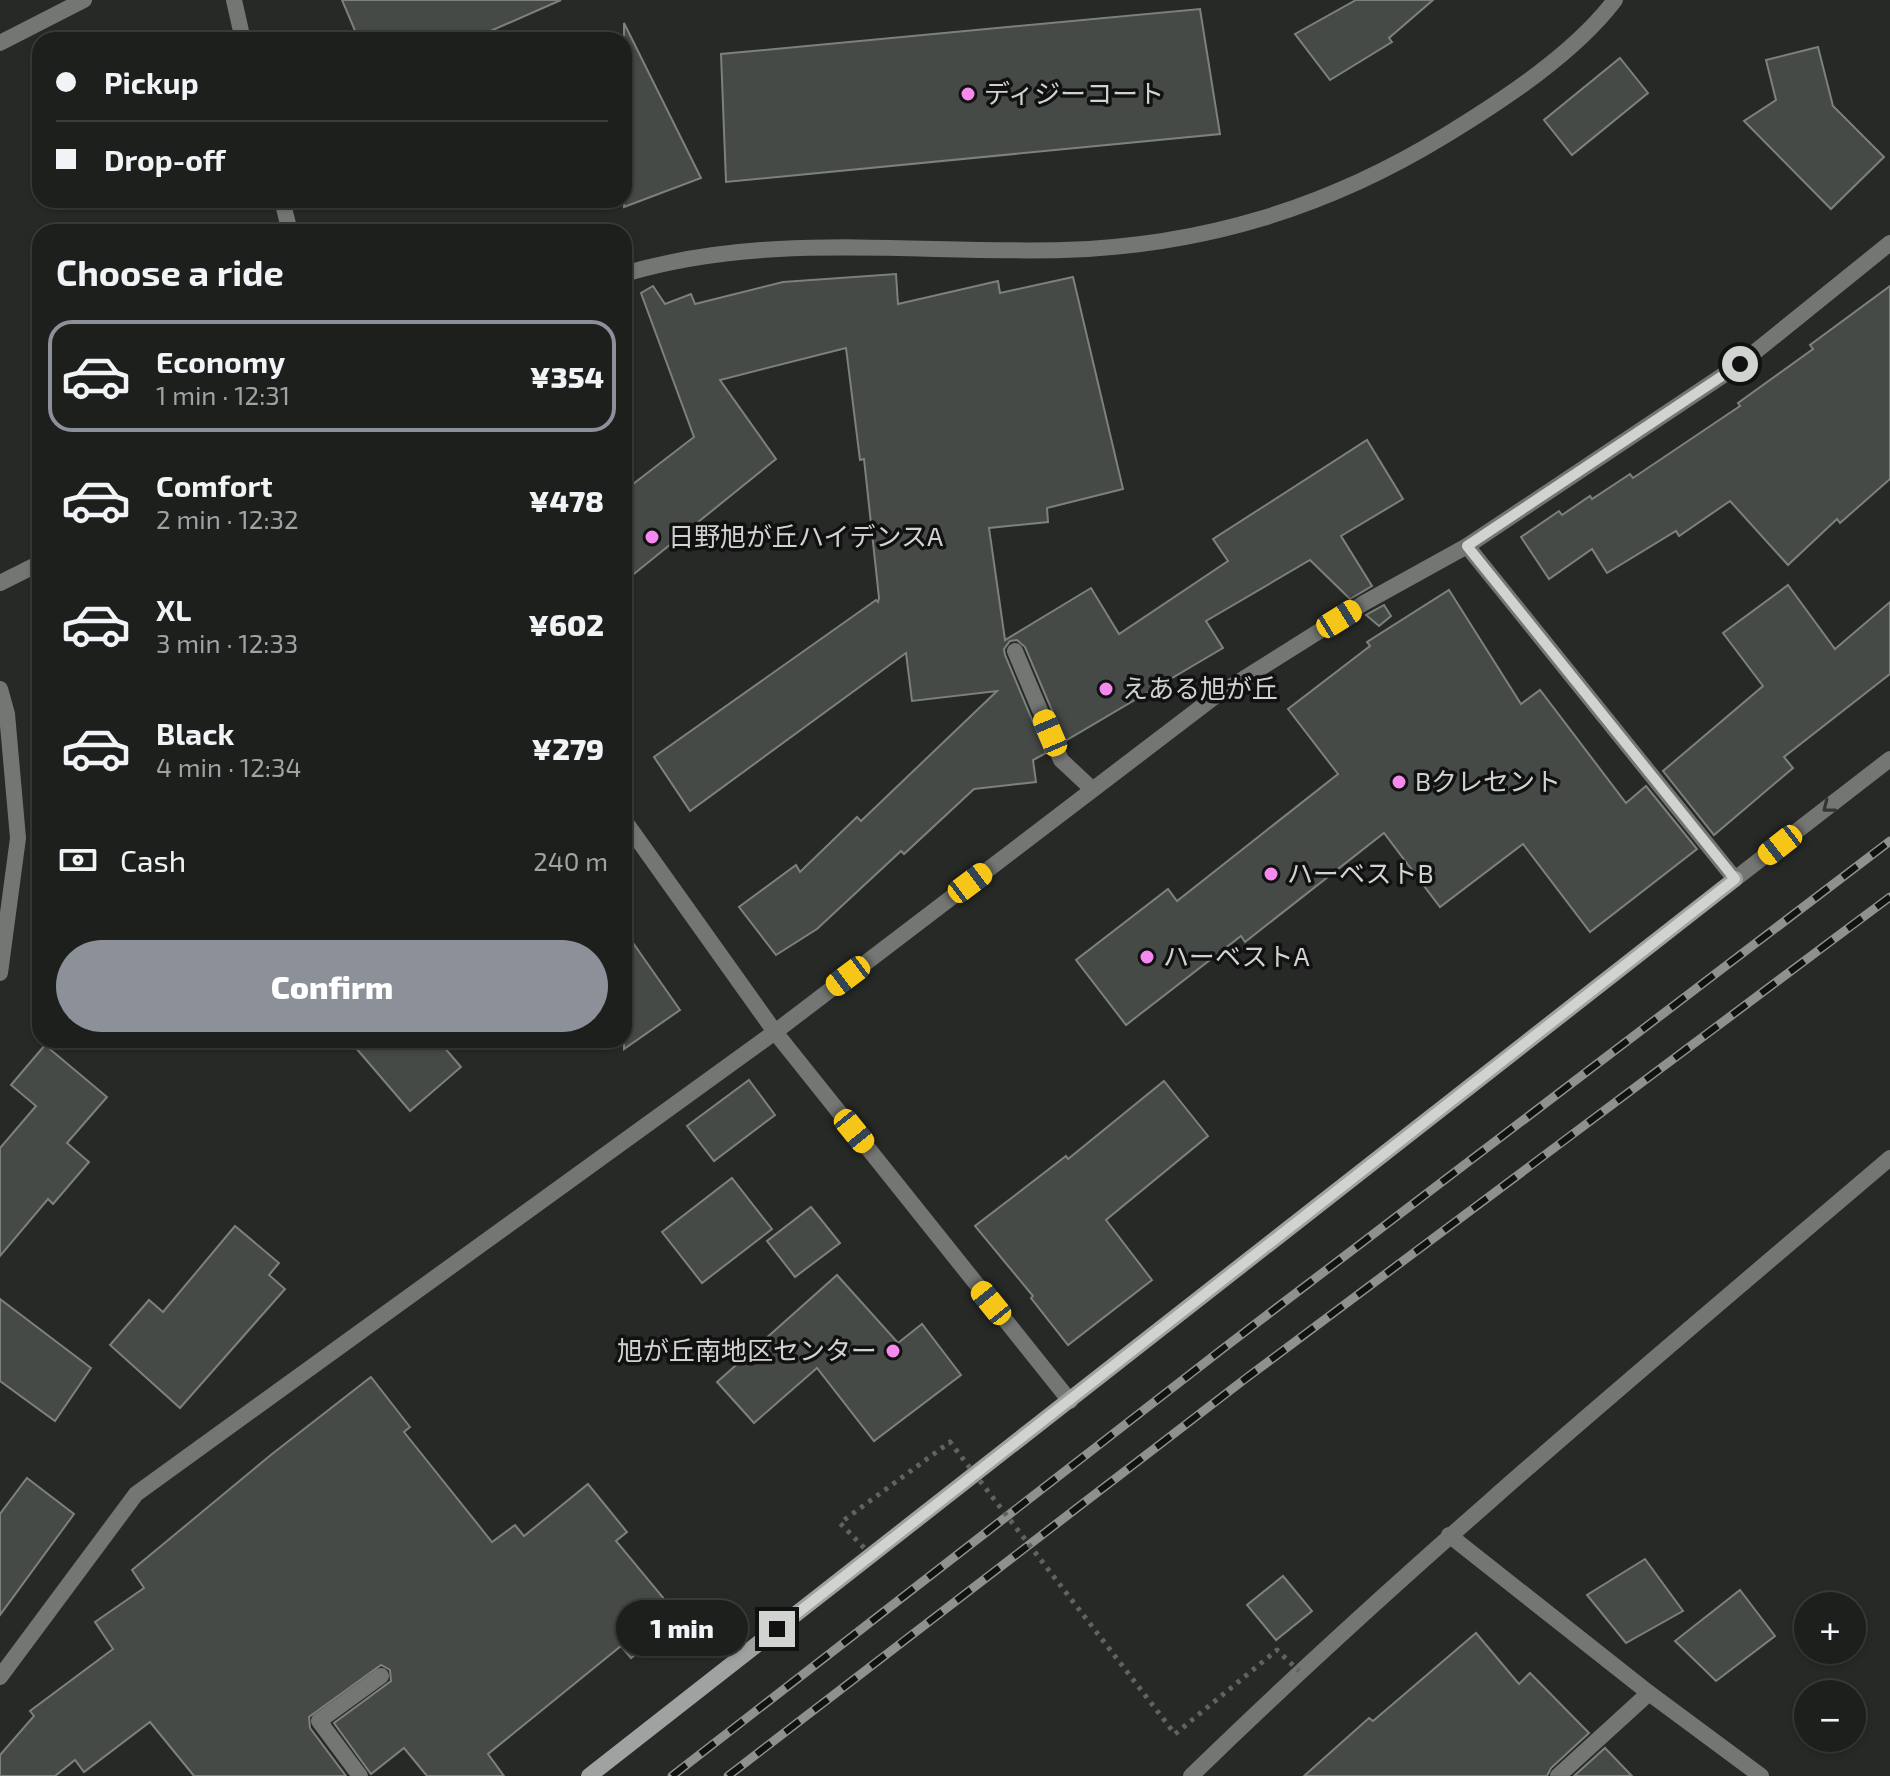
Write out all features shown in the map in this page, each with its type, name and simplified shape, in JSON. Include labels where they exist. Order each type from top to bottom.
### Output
[{"type":"street","points":[[0,43],[84,0]]},
{"type":"street","points":[[234,0],[241,32]]},
{"type":"street","points":[[632,271],[752,251],[819,247],[1063,250],[1153,244],[1221,232],[1320,199],[1400,163],[1494,106],[1554,60],[1615,0]]},
{"type":"street","points":[[0,1677],[136,1494],[775,1032],[1213,698],[1364,603],[1467,546],[1740,364],[1890,243]]},
{"type":"street","points":[[1467,546],[1735,879]]},
{"type":"street","points":[[0,583],[32,567]]},
{"type":"street","points":[[1015,651],[1061,760],[1092,789]]},
{"type":"street","points":[[0,689],[7,714],[18,838],[0,973]]},
{"type":"street","points":[[589,1776],[1890,759]]},
{"type":"street","points":[[632,831],[775,1032],[1070,1401]]},
{"type":"street","points":[[1191,1776],[1299,1671],[1449,1535],[1703,1314],[1889,1162]]},
{"type":"street","points":[[1449,1535],[1649,1693],[1761,1776]]},
{"type":"street","points":[[360,1776],[319,1721],[381,1676]]},
{"type":"street","points":[[1558,1776],[1649,1693]]},
{"type":"path","points":[[871,1555],[840,1523],[950,1442],[1175,1734],[1277,1650],[1299,1671]]},
{"type":"building","points":[[342,0],[561,0],[488,32],[356,32]]},
{"type":"building","points":[[1356,0],[1433,0],[1389,38],[1392,42],[1330,80],[1295,34]]},
{"type":"building","name":"ディジーコート","points":[[1200,9],[1220,134],[726,182],[721,54]]},
{"type":"building","points":[[632,39],[701,178],[632,204]]},
{"type":"building","points":[[1818,47],[1833,106],[1884,157],[1831,209],[1744,121],[1776,100],[1766,60]]},
{"type":"building","points":[[1620,58],[1648,93],[1572,155],[1544,120]]},
{"type":"building","points":[[896,274],[898,304],[998,281],[1000,293],[1073,277],[1123,489],[1047,508],[1048,522],[989,528],[1005,640],[1091,588],[1119,634],[1228,561],[1213,539],[1367,440],[1403,499],[1341,536],[1372,586],[1350,599],[1310,560],[1206,621],[1223,648],[1065,741],[1025,647],[1017,640],[1010,641],[1004,649],[1005,655],[1046,753],[1033,760],[1036,782],[974,789],[817,929],[776,955],[739,907],[796,865],[800,872],[857,817],[861,821],[997,691],[912,701],[906,653],[690,811],[654,757],[876,600],[878,602],[864,459],[860,460],[846,348],[720,380],[776,459],[632,576],[632,485],[694,437],[641,293],[653,286],[665,304],[691,294],[695,304],[783,282]]},
{"type":"building","points":[[1890,286],[1890,479],[1840,523],[1837,519],[1788,565],[1730,501],[1679,536],[1676,531],[1607,573],[1592,549],[1549,579],[1521,537],[1559,511],[1562,515],[1630,474],[1633,478],[1740,406],[1738,403],[1813,349],[1810,345]]},
{"type":"building","points":[[1788,585],[1835,649],[1890,602],[1890,674],[1784,757],[1793,768],[1714,835],[1663,771],[1763,686],[1723,633]]},
{"type":"building","points":[[1449,590],[1521,704],[1540,690],[1626,803],[1646,786],[1697,849],[1590,932],[1523,844],[1440,907],[1384,833],[1245,942],[1241,936],[1126,1025],[1076,960],[1168,889],[1177,901],[1338,774],[1288,709],[1370,646],[1367,642]]},
{"type":"building","points":[[1384,605],[1391,616],[1379,626],[1366,615]]},
{"type":"building","points":[[632,941],[680,1010],[632,1043]]},
{"type":"building","points":[[42,1048],[49,1048],[107,1097],[67,1143],[89,1162],[53,1204],[48,1199],[0,1256],[0,1148],[36,1106],[11,1085]]},
{"type":"building","points":[[356,1048],[445,1048],[461,1067],[410,1111]]},
{"type":"building","points":[[749,1080],[775,1115],[714,1161],[687,1126]]},
{"type":"building","points":[[1164,1081],[1208,1136],[1106,1220],[1152,1280],[1068,1345],[1031,1298],[1033,1296],[975,1226],[1066,1156],[1068,1159]]},
{"type":"building","points":[[732,1178],[772,1229],[702,1283],[662,1232]]},
{"type":"building","points":[[811,1207],[840,1243],[795,1277],[767,1241]]},
{"type":"building","points":[[235,1226],[279,1263],[269,1275],[285,1289],[180,1408],[110,1345],[149,1300],[163,1312]]},
{"type":"building","points":[[837,1275],[898,1343],[922,1324],[961,1375],[874,1441],[817,1368],[754,1423],[717,1382]]},
{"type":"building","points":[[0,1299],[91,1368],[55,1421],[0,1381]]},
{"type":"building","points":[[371,1377],[410,1427],[404,1432],[492,1542],[515,1525],[524,1536],[588,1484],[627,1532],[616,1541],[680,1618],[631,1658],[621,1646],[488,1754],[504,1776],[427,1776],[404,1748],[371,1774],[334,1723],[391,1681],[390,1670],[381,1665],[309,1717],[310,1728],[346,1776],[194,1776],[150,1722],[84,1772],[75,1760],[55,1776],[0,1776],[0,1755],[34,1716],[30,1711],[113,1649],[95,1622],[144,1588],[132,1570]]},
{"type":"building","points":[[27,1478],[74,1514],[0,1615],[0,1514]]},
{"type":"building","points":[[1645,1559],[1683,1611],[1626,1643],[1587,1595]]},
{"type":"building","points":[[1283,1576],[1312,1611],[1276,1640],[1247,1605]]},
{"type":"building","points":[[1740,1590],[1775,1636],[1716,1681],[1675,1641]]},
{"type":"building","points":[[1476,1633],[1519,1684],[1530,1673],[1589,1733],[1551,1768],[1547,1776],[1304,1776],[1369,1718],[1373,1721]]},
{"type":"building","points":[[1605,1748],[1632,1776],[1574,1776]]},
{"type":"railway","points":[[672,1776],[1225,1347],[1890,841]]},
{"type":"railway","points":[[728,1776],[1245,1379],[1890,897]]},
{"type":"place","name":"ディジーコート","points":[[968,94]]},
{"type":"place","name":"日野旭が丘ハイデンスA","points":[[652,537]]},
{"type":"place","name":"えある旭が丘","points":[[1106,689]]},
{"type":"place","name":"Bクレセント","points":[[1399,782]]},
{"type":"place","name":"ハーベストB","points":[[1271,874]]},
{"type":"place","name":"ハーベストA","points":[[1147,957]]},
{"type":"place","name":"旭が丘南地区センター","points":[[893,1351]]},
{"type":"route","points":[[777,1629],[1735,879],[1467,546],[1740,364]]}]
